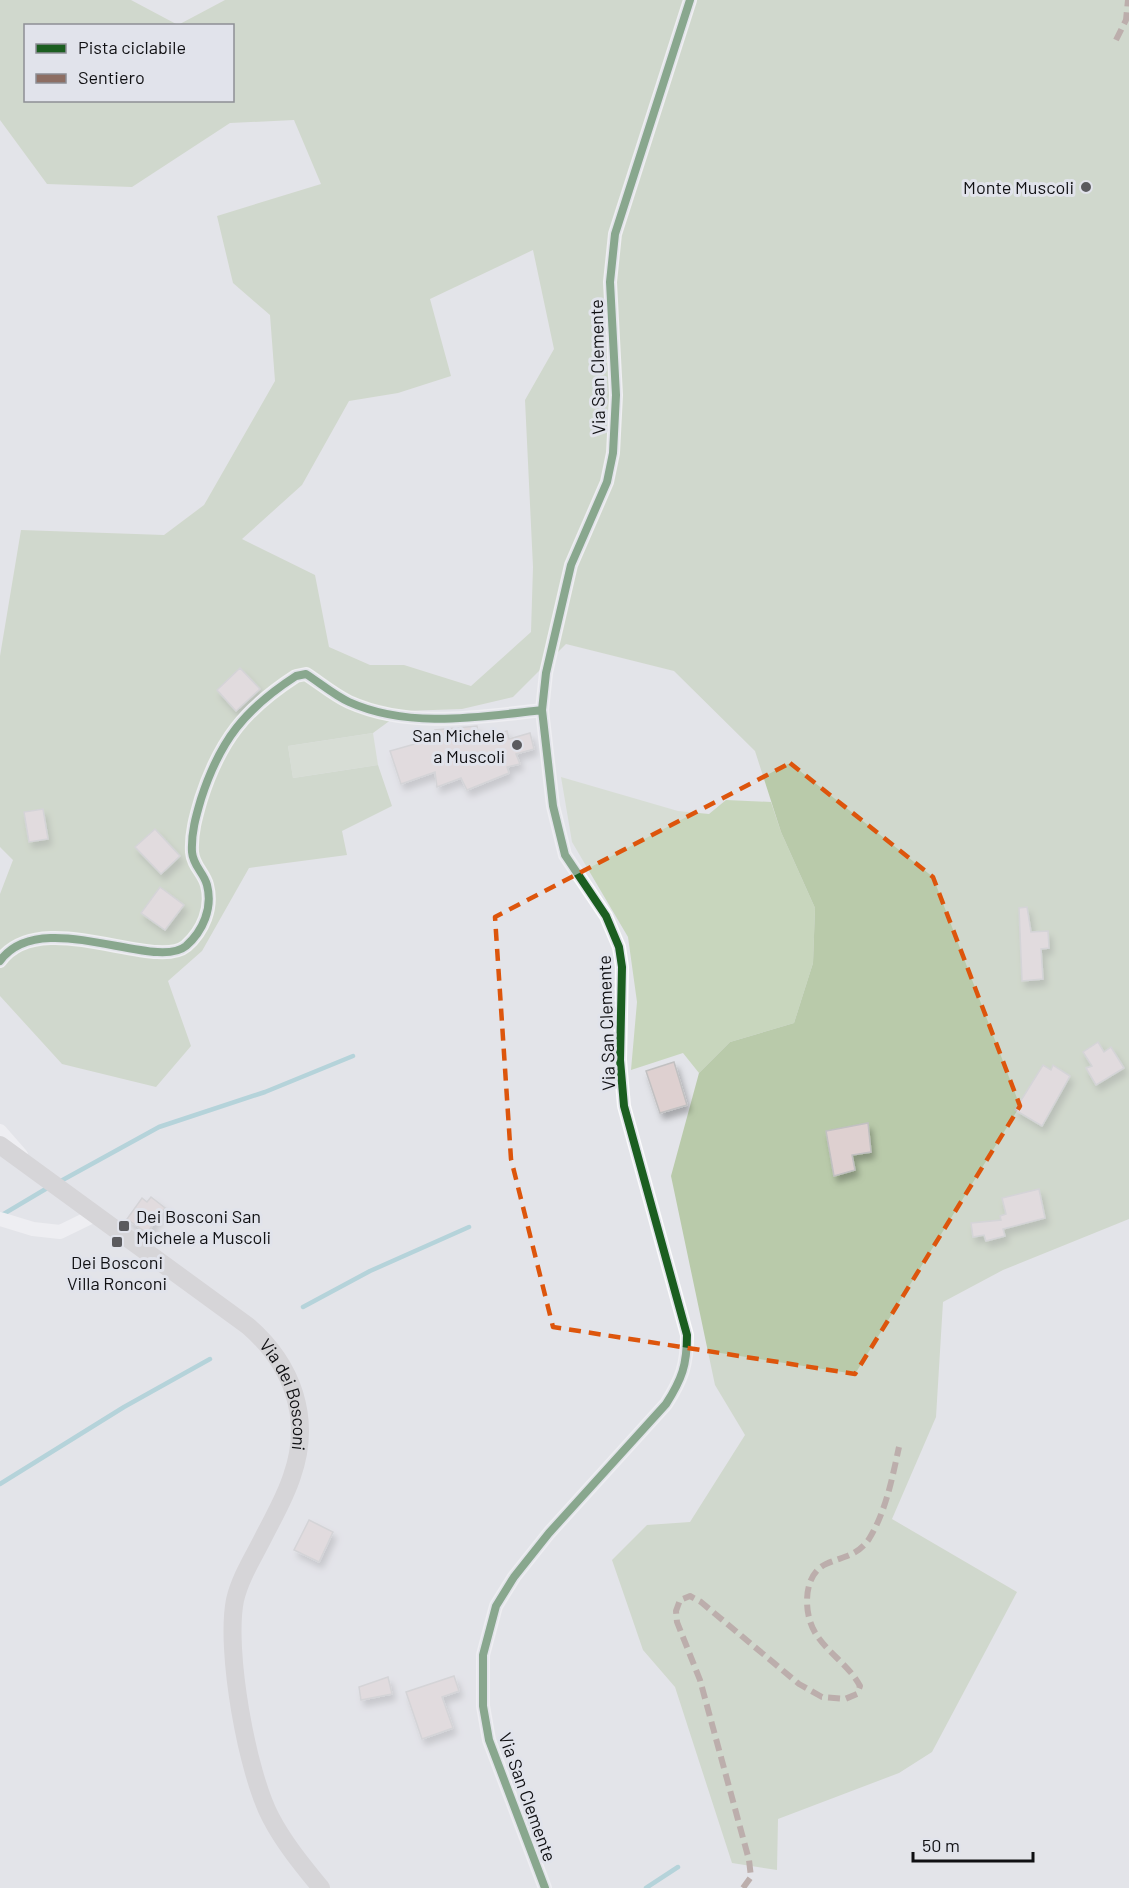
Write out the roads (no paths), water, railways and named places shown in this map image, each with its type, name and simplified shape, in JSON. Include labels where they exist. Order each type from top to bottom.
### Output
[{"type":"main road","name":"Via dei Bosconi","points":[[0,1145],[265,1340],[275,1352],[295,1396],[300,1415],[298,1455],[292,1478],[236,1597],[231,1632],[232,1656],[261,1798],[286,1842],[321,1888]]},
{"type":"street","name":"Via San Clemente","points":[[545,1888],[496,1762],[483,1706],[483,1655],[496,1606],[514,1576],[549,1533],[666,1404],[680,1382],[687,1352],[687,1335],[624,1106],[620,1060],[622,967],[619,947],[606,916],[565,855],[553,806],[542,710],[546,674],[571,565],[607,482],[613,453],[616,396],[610,282],[615,234],[690,0]]},
{"type":"street","points":[[0,961],[4,955],[22,944],[64,938],[122,945],[163,955],[177,952],[200,933],[206,917],[207,884],[195,867],[192,854],[193,827],[208,779],[226,739],[245,714],[296,675],[306,674],[346,701],[365,709],[408,717],[471,718],[542,710]]},
{"type":"street","points":[[0,1131],[29,1166]]},
{"type":"street","points":[[3,1220],[60,1232],[95,1215]]},
{"type":"waterway","points":[[59,1182],[159,1127],[265,1092],[353,1056]]},
{"type":"waterway","points":[[0,1216],[49,1187]]},
{"type":"waterway","points":[[303,1307],[370,1271],[469,1227]]},
{"type":"waterway","points":[[0,1484],[124,1407],[210,1359]]},
{"type":"waterway","points":[[646,1888],[678,1867]]},
{"type":"place","name":"Monte Muscoli","points":[[1086,187]]},
{"type":"place","name":"San Michele a Muscoli","points":[[517,745]]},
{"type":"place","name":"Dei Bosconi San Michele a Muscoli","points":[[124,1226]]},
{"type":"place","name":"Dei Bosconi Villa Ronconi","points":[[117,1242]]}]
